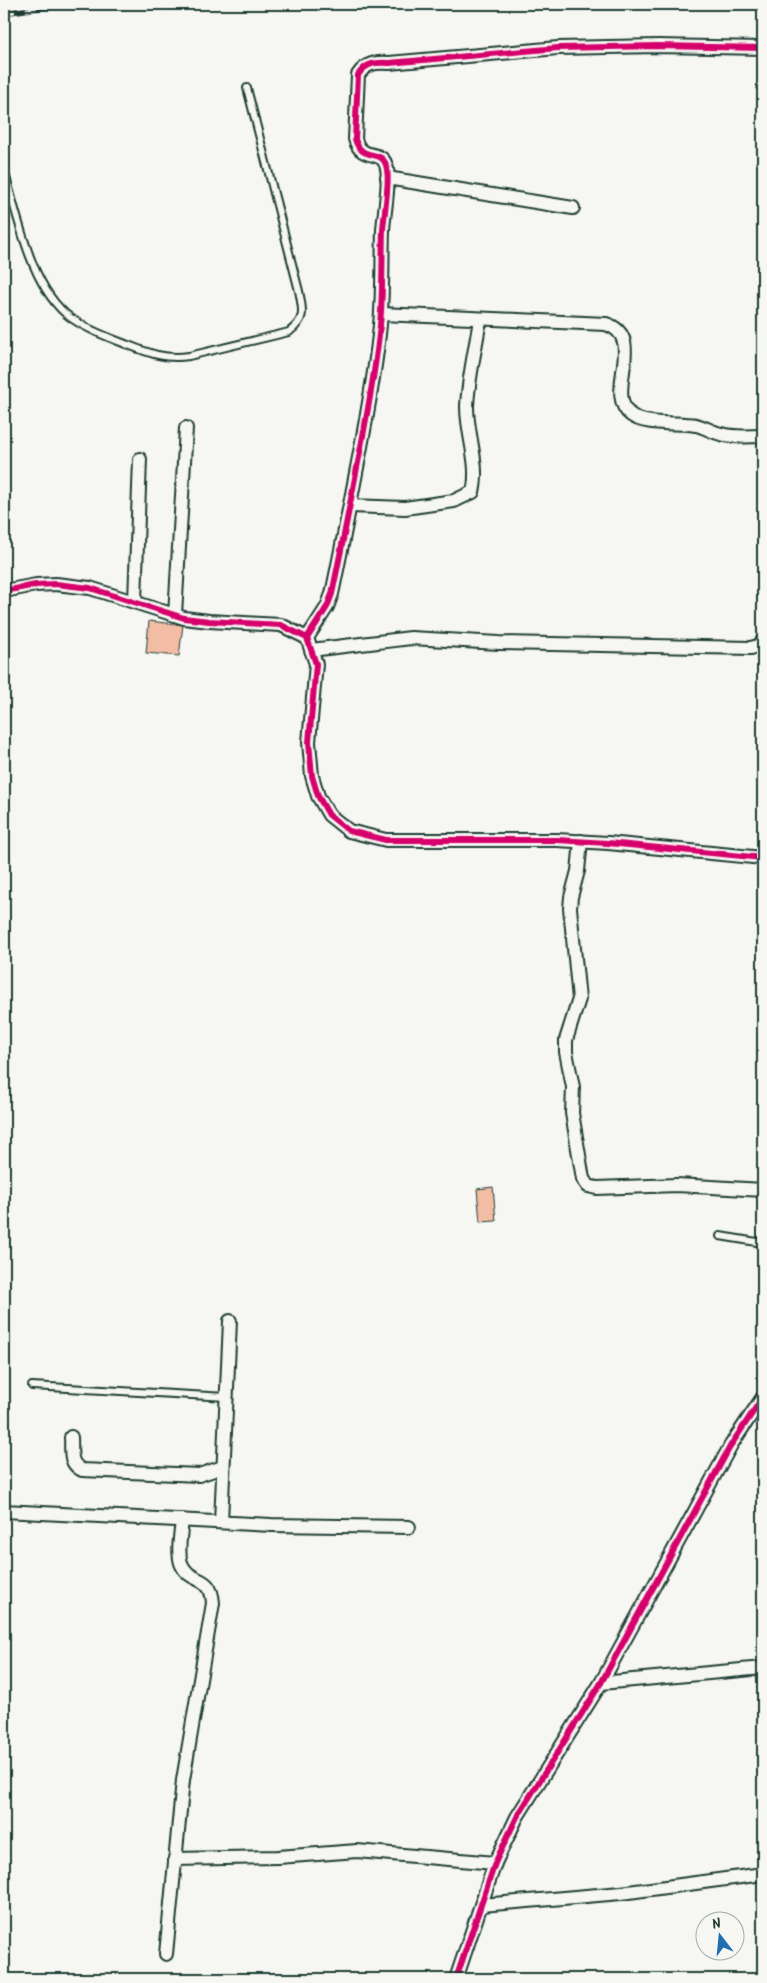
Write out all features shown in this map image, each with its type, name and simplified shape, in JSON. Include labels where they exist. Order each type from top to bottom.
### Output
[{"type":"street","points":[[309,644],[332,594],[374,377],[381,314],[383,229],[388,170],[384,160],[376,154],[366,154],[358,148],[355,139],[358,75],[363,68],[374,62],[558,48],[658,46],[763,48]]},
{"type":"street","points":[[387,178],[573,208]]},
{"type":"street","points":[[381,314],[606,324],[614,326],[620,331],[623,338],[625,350],[622,393],[624,405],[630,415],[639,420],[696,425],[722,435],[763,436]]},
{"type":"street","points":[[350,506],[405,508],[454,501],[464,498],[472,492],[474,485],[474,461],[467,404],[480,318]]},
{"type":"street","points":[[175,615],[186,428]]},
{"type":"street","points":[[135,601],[140,459]]},
{"type":"street","points":[[4,590],[56,584],[90,588],[184,618],[281,625],[309,644],[316,664],[309,742],[312,776],[318,796],[329,815],[349,831],[386,840],[581,841],[763,858]]},
{"type":"street","points":[[309,644],[411,638],[499,643],[751,648],[758,646],[763,641]]},
{"type":"street","points":[[581,841],[578,871],[570,908],[579,999],[566,1040],[566,1052],[574,1087],[572,1113],[583,1178],[588,1186],[597,1188],[677,1185],[763,1190]]},
{"type":"street","points":[[221,1522],[230,1322]]},
{"type":"street","points":[[456,1979],[495,1862],[517,1818],[601,1683],[730,1445],[763,1397]]},
{"type":"street","points":[[71,1437],[72,1463],[82,1470],[199,1475],[224,1467]]},
{"type":"street","points":[[4,1511],[221,1522],[409,1527]]},
{"type":"street","points":[[166,1954],[183,1780],[213,1603],[212,1592],[206,1583],[190,1575],[180,1561],[182,1520]]},
{"type":"street","points":[[601,1683],[763,1668]]},
{"type":"street","points":[[175,1859],[278,1857],[357,1851],[495,1862]]},
{"type":"street","points":[[482,1905],[621,1893],[763,1874]]},
{"type":"lane","points":[[4,170],[36,274],[50,298],[70,317],[92,331],[152,354],[173,358],[190,356],[289,332],[298,324],[303,313],[247,88]]},
{"type":"lane","points":[[720,1236],[763,1243]]},
{"type":"lane","points":[[32,1386],[227,1396]]},
{"type":"building","points":[[149,621],[183,625],[179,656],[146,653]]},
{"type":"building","points":[[493,1187],[496,1221],[480,1222],[477,1189]]},
{"type":"railway","points":[[4,13],[64,4]]},
{"type":"cycle path","points":[[307,638],[327,607],[332,594],[369,405],[380,325],[383,230],[388,175],[385,162],[377,156],[362,151],[355,139],[358,75],[361,71],[375,63],[558,48],[658,46],[763,48]]},
{"type":"cycle path","points":[[4,591],[36,585],[56,584],[90,588],[184,618],[281,625],[307,638],[316,664],[309,742],[312,776],[318,796],[329,815],[349,831],[386,840],[557,840],[763,858]]},
{"type":"cycle path","points":[[456,1979],[495,1863],[517,1817],[601,1683],[731,1445],[763,1397]]}]
